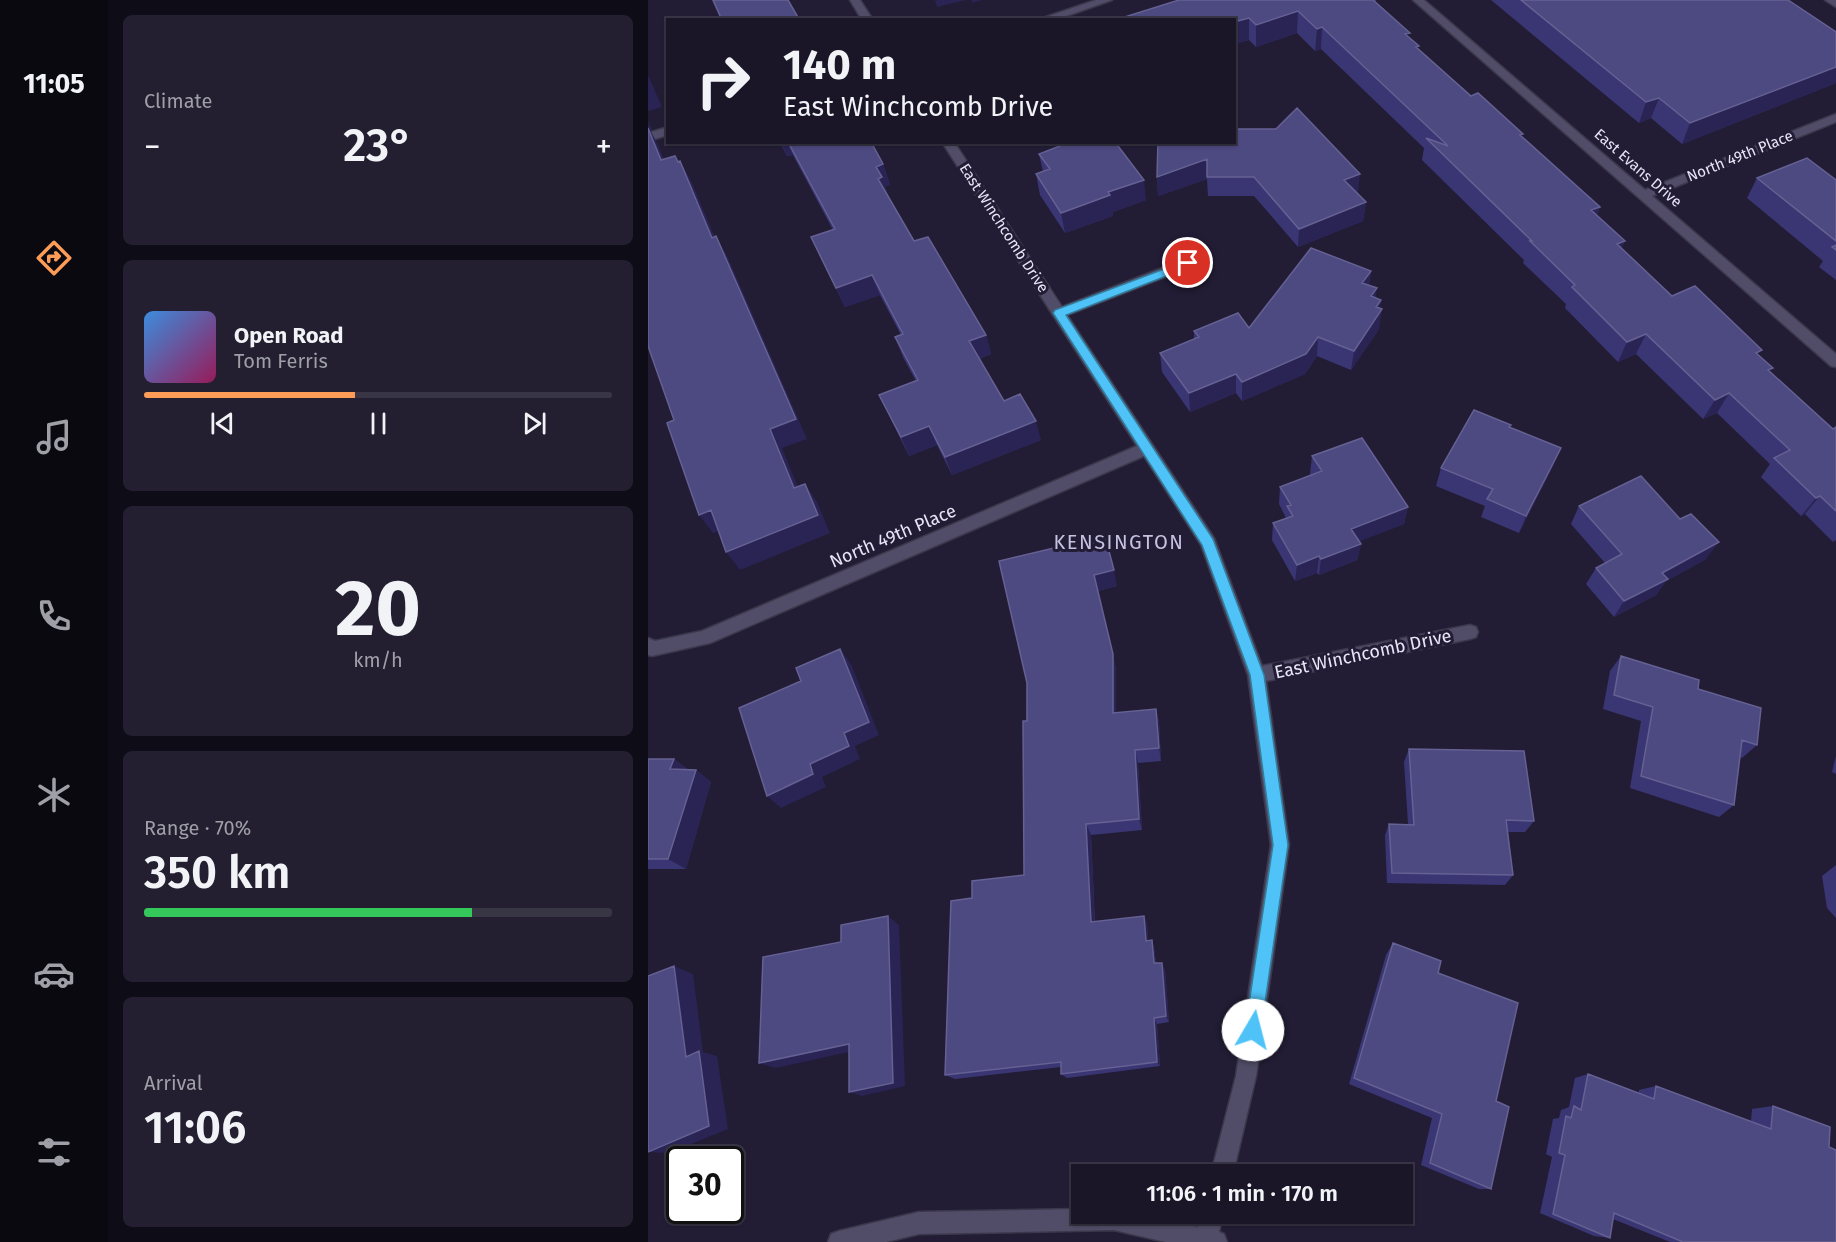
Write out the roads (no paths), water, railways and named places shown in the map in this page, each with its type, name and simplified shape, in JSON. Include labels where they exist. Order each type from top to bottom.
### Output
[{"type":"street","points":[[855,0],[867,18]]},
{"type":"street","points":[[1048,18],[1107,0]]},
{"type":"street","name":"East Evans Drive","points":[[1418,0],[1836,362]]},
{"type":"street","points":[[1830,0],[1836,4]]},
{"type":"street","name":"North 49th Place","points":[[1644,195],[1836,118]]},
{"type":"street","points":[[648,137],[666,132]]},
{"type":"street","name":"East Winchcomb Drive","points":[[949,144],[1208,543],[1257,675],[1280,845],[1246,1076],[1224,1164]]},
{"type":"street","name":"East Winchcomb Drive","points":[[1059,313],[1188,263]]},
{"type":"street","name":"North 49th Place","points":[[650,647],[704,638],[1147,448]]},
{"type":"street","name":"East Winchcomb Drive","points":[[1257,675],[1470,632]]},
{"type":"street","points":[[839,1242],[919,1223],[1114,1219],[1209,1241],[1211,1224]]},
{"type":"district","name":"KENSINGTON","points":[[1119,542]]}]
